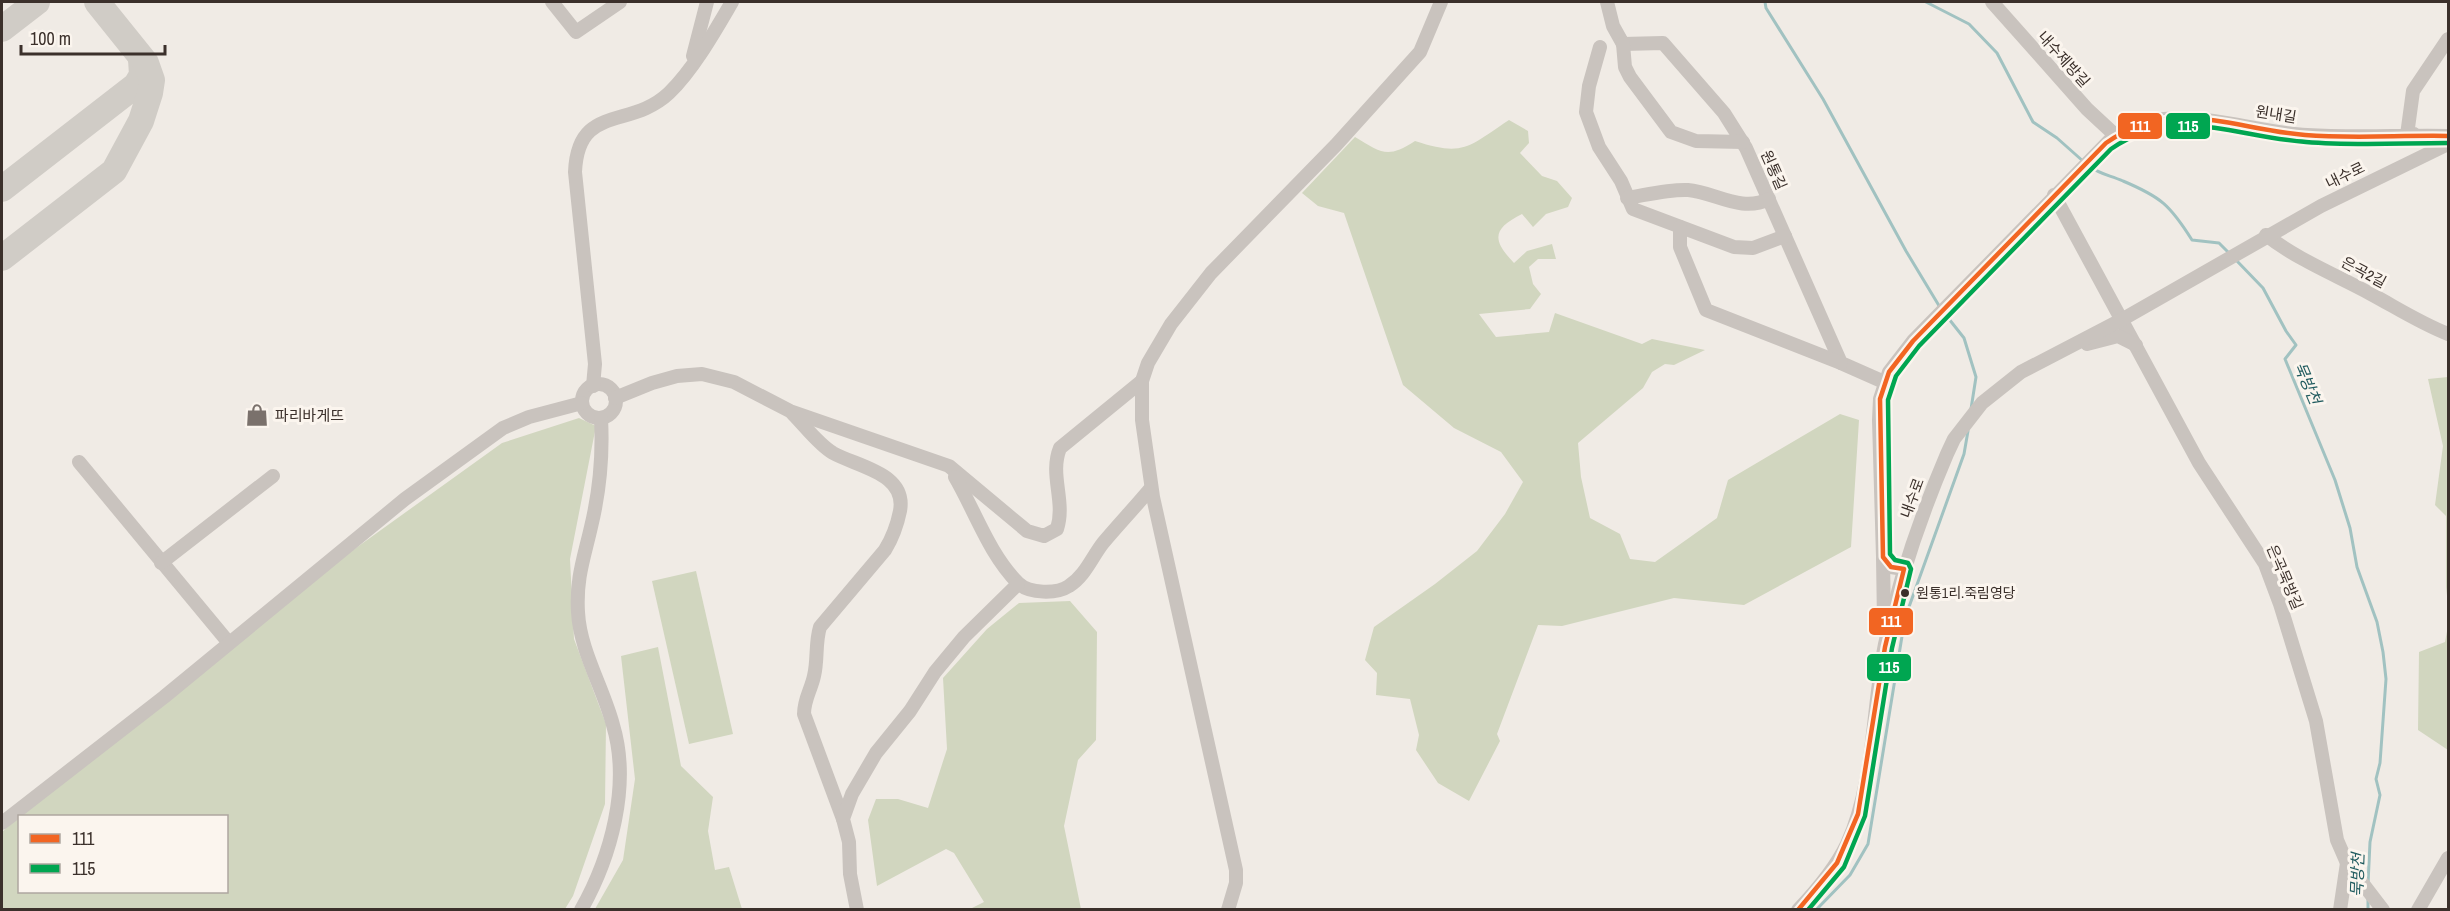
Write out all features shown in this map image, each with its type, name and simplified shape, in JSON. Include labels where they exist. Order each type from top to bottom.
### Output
[{"type":"street","points":[[552,2],[576,32],[620,2]]},
{"type":"street","points":[[692,64],[706,2]]},
{"type":"street","points":[[593,386],[595,364],[575,172],[576,151],[581,138],[592,128],[656,104],[685,76],[732,2]]},
{"type":"street","points":[[1228,909],[1236,883],[1236,870],[1151,488],[1142,420],[1142,381],[1148,363],[1171,324],[1211,273],[1336,145],[1420,52],[1441,2]]},
{"type":"street","points":[[1607,2],[1613,27],[1623,44],[1625,67],[1671,132],[1695,141],[1743,142]]},
{"type":"street","name":"내수제방길","points":[[1992,2],[2111,139]]},
{"type":"street","points":[[2448,39],[2413,91],[2407,135],[2448,129]]},
{"type":"street","name":"원통길","points":[[1623,44],[1664,43],[1724,113],[1743,142],[1841,363]]},
{"type":"street","points":[[1600,46],[1587,93],[1586,112],[1599,147],[1621,181],[1633,209],[1638,213],[1734,247],[1745,248],[1785,236]]},
{"type":"street","name":"원내길","points":[[2111,139],[2139,123],[2177,118],[2304,135],[2448,136]]},
{"type":"street","points":[[1885,647],[1879,420],[1884,382],[1913,341],[2111,139]]},
{"type":"street","name":"내수로","points":[[1798,909],[1837,863],[1851,833],[1863,792],[1885,647],[1904,569],[1940,470],[1963,427],[1988,397],[2021,372],[2123,319],[2321,206],[2448,144]]},
{"type":"street","points":[[1627,198],[1685,190],[1734,203],[1763,202],[1769,199]]},
{"type":"street","name":"은곡묵방길","points":[[2056,193],[2199,463],[2256,548],[2274,584],[2316,721],[2337,840],[2351,867]]},
{"type":"street","points":[[1680,227],[1680,247],[1706,310],[1884,382]]},
{"type":"street","name":"은곡2길","points":[[2263,238],[2377,297],[2399,312],[2448,334]]},
{"type":"street","points":[[2059,352],[2118,336],[2136,345]]},
{"type":"street","points":[[615,398],[651,383],[702,374],[734,382],[790,411],[949,466],[1027,531],[1044,536],[1057,529],[1061,516],[1054,461],[1060,448],[1142,381]]},
{"type":"street","points":[[593,386],[610,389],[615,398],[611,413],[601,418],[591,416],[582,403],[585,392],[593,386]]},
{"type":"street","points":[[2,823],[229,643],[405,499],[503,428],[529,417],[582,403]]},
{"type":"street","points":[[790,411],[831,452],[883,475],[896,485],[900,495],[901,505],[894,536],[885,550],[819,627],[815,643],[815,675],[804,704],[804,714],[843,819],[849,842],[850,874],[857,909]]},
{"type":"street","points":[[581,909],[606,858],[619,761],[614,726],[586,651],[578,614],[578,571],[591,526],[603,461],[601,418]]},
{"type":"street","points":[[80,462],[229,643]]},
{"type":"street","points":[[949,466],[986,537],[1018,584],[1027,589],[1054,592],[1068,588],[1077,581],[1102,544],[1151,488]]},
{"type":"street","points":[[161,563],[273,476]]},
{"type":"street","points":[[1883,556],[1891,567],[1904,569]]},
{"type":"street","points":[[843,819],[852,794],[876,753],[910,711],[934,672],[964,637],[1018,584]]},
{"type":"street","points":[[2418,909],[2448,858]]},
{"type":"street","points":[[2340,909],[2351,867]]},
{"type":"street","points":[[2351,867],[2383,909]]},
{"type":"green space","points":[[1509,120],[1528,131],[1529,143],[1520,153],[1542,176],[1557,181],[1572,198],[1568,207],[1546,214],[1533,227],[1522,214],[1512,219],[1500,230],[1499,241],[1514,263],[1527,251],[1552,244],[1556,259],[1538,259],[1529,267],[1533,284],[1541,294],[1530,309],[1479,314],[1496,337],[1549,332],[1555,313],[1642,344],[1652,339],[1705,350],[1674,365],[1665,364],[1652,372],[1643,388],[1578,443],[1581,477],[1590,518],[1620,534],[1630,559],[1655,562],[1717,518],[1728,480],[1840,414],[1859,420],[1851,547],[1744,605],[1674,598],[1562,626],[1538,625],[1497,734],[1500,741],[1469,801],[1438,783],[1416,750],[1419,735],[1410,699],[1376,695],[1377,673],[1365,660],[1374,627],[1477,551],[1505,514],[1523,482],[1501,452],[1454,428],[1403,385],[1344,213],[1318,206],[1302,193],[1355,137],[1385,152],[1398,150],[1415,141],[1455,149],[1474,143]]},
{"type":"green space","points":[[2448,377],[2448,605],[2446,516],[2435,505],[2443,446],[2428,379]]},
{"type":"green space","points":[[579,418],[596,426],[570,559],[574,639],[606,724],[605,804],[573,896],[565,909],[2,909],[2,832],[18,818],[18,893],[228,893],[228,815],[21,815],[342,558],[502,443]]},
{"type":"green space","points":[[696,571],[733,734],[689,744],[652,581]]},
{"type":"green space","points":[[1070,601],[1097,632],[1096,740],[1078,760],[1064,826],[1081,909],[970,909],[984,902],[954,853],[946,849],[877,886],[868,820],[876,799],[898,799],[928,808],[947,749],[943,678],[987,629],[1019,603]]},
{"type":"green space","points":[[2448,626],[2448,750],[2418,730],[2419,652],[2445,642]]},
{"type":"green space","points":[[658,647],[681,766],[713,797],[708,831],[715,870],[729,867],[742,909],[595,909],[623,860],[635,779],[621,656]]},
{"type":"waterway","points":[[1765,2],[1766,8],[1823,99],[1906,251],[1941,309]]},
{"type":"waterway","name":"묵방천","points":[[1926,2],[1969,24],[1997,53],[2033,122],[2057,138],[2084,162]]},
{"type":"waterway","name":"묵방천","points":[[2089,166],[2156,197],[2171,210],[2192,240],[2219,243],[2229,253]]},
{"type":"waterway","name":"묵방천","points":[[2236,260],[2263,288],[2296,345],[2285,359],[2335,480],[2350,528],[2357,567],[2377,622],[2386,679],[2380,763],[2376,779],[2380,795],[2370,842],[2368,884]]},
{"type":"waterway","points":[[1945,314],[1964,338],[1976,377],[1971,409]]},
{"type":"waterway","points":[[1816,910],[1850,875],[1868,844],[1905,618],[1964,454],[1968,431]]},
{"type":"waterway","name":"묵방천","points":[[2368,899],[2368,910]]},
{"type":"taxiway","points":[[2,29],[37,2]]},
{"type":"taxiway","points":[[2,258],[114,171],[141,121],[152,80],[146,63],[97,2]]},
{"type":"taxiway","points":[[2,189],[136,85],[142,75],[141,59]]},
{"type":"transit line","name":"111","points":[[1798,910],[1837,863],[1858,814],[1885,647],[1904,569],[1891,567],[1883,557],[1880,399],[1889,372],[1913,341],[2106,143],[2131,129],[2156,121],[2180,118],[2204,119],[2305,135],[2448,136]]},
{"type":"transit line","name":"115","points":[[1808,910],[1844,867],[1865,816],[1892,648],[1911,569],[1908,563],[1895,560],[1890,554],[1888,400],[1896,376],[1919,346],[2111,149],[2135,136],[2159,128],[2183,126],[2230,130],[2306,142],[2448,143]]},
{"type":"place","name":"파리바게뜨","points":[[257,415]]},
{"type":"place","name":"원통1리.죽림영당","points":[[1905,593]]}]
